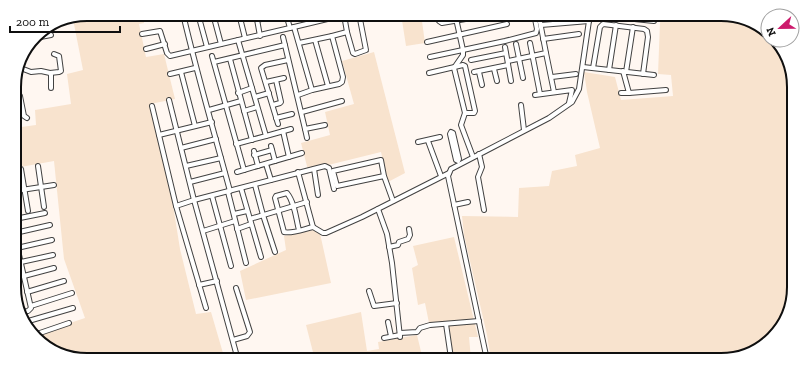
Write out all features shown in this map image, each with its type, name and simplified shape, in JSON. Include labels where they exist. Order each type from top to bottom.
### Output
[{"type":"street","points":[[185,21],[195,68],[212,122],[246,263]]},
{"type":"street","points":[[200,21],[206,47]]},
{"type":"street","points":[[216,21],[221,44]]},
{"type":"street","points":[[241,21],[245,38]]},
{"type":"street","points":[[257,21],[260,36]]},
{"type":"street","points":[[289,21],[299,43],[312,90]]},
{"type":"street","points":[[142,34],[160,31],[167,54],[170,56],[319,21]]},
{"type":"street","points":[[346,21],[347,32],[353,53],[355,54],[366,50],[360,21]]},
{"type":"street","points":[[440,21],[456,21],[463,50],[462,55],[454,68],[465,113],[461,125],[473,157]]},
{"type":"street","points":[[430,58],[536,33],[535,21]]},
{"type":"street","points":[[485,353],[449,182],[449,173],[451,169],[459,163],[549,118],[572,102],[579,89],[589,21],[541,24],[554,92]]},
{"type":"street","points":[[427,42],[507,24]]},
{"type":"street","points":[[593,68],[600,27],[605,24],[633,27],[646,29],[648,32],[643,74]]},
{"type":"street","points":[[609,70],[616,25]]},
{"type":"street","points":[[629,93],[624,72],[633,27]]},
{"type":"street","points":[[299,43],[347,32]]},
{"type":"street","points":[[543,39],[579,34]]},
{"type":"street","points":[[45,36],[51,35]]},
{"type":"street","points":[[298,95],[342,82],[343,78],[332,36]]},
{"type":"street","points":[[283,37],[307,138]]},
{"type":"street","points":[[238,40],[244,56],[266,136]]},
{"type":"street","points":[[315,40],[328,86]]},
{"type":"street","points":[[530,43],[537,94],[572,90],[569,104]]},
{"type":"street","points":[[146,49],[164,44]]},
{"type":"street","points":[[516,44],[523,78]]},
{"type":"street","points":[[214,62],[285,46]]},
{"type":"street","points":[[505,47],[511,81]]},
{"type":"street","points":[[470,60],[506,53]]},
{"type":"street","points":[[482,85],[477,72],[494,69],[519,59],[546,53]]},
{"type":"street","points":[[23,69],[31,72],[59,72],[61,70],[59,56],[54,54]]},
{"type":"street","points":[[212,56],[244,170]]},
{"type":"street","points":[[230,59],[252,140]]},
{"type":"street","points":[[278,124],[261,70],[262,67],[288,60]]},
{"type":"street","points":[[429,73],[463,65],[466,69],[475,111],[473,113],[465,113]]},
{"type":"street","points":[[583,67],[654,75]]},
{"type":"street","points":[[170,74],[195,68]]},
{"type":"street","points":[[494,69],[497,81]]},
{"type":"street","points":[[181,72],[195,126]]},
{"type":"street","points":[[50,73],[51,88]]},
{"type":"street","points":[[552,78],[576,74]]},
{"type":"street","points":[[266,82],[284,78]]},
{"type":"street","points":[[273,105],[280,104],[281,102],[276,80]]},
{"type":"street","points":[[238,93],[252,88]]},
{"type":"street","points":[[621,93],[666,90]]},
{"type":"street","points":[[255,97],[269,93]]},
{"type":"street","points":[[169,100],[194,200],[236,353]]},
{"type":"street","points":[[21,101],[24,116],[27,118]]},
{"type":"street","points":[[208,110],[241,101]]},
{"type":"street","points":[[302,112],[342,101]]},
{"type":"street","points":[[521,105],[524,130]]},
{"type":"street","points":[[152,106],[176,206],[206,308]]},
{"type":"street","points":[[244,111],[257,107]]},
{"type":"street","points":[[276,118],[292,114]]},
{"type":"street","points":[[159,135],[212,122]]},
{"type":"street","points":[[305,129],[325,125]]},
{"type":"street","points":[[236,144],[291,129]]},
{"type":"street","points":[[283,131],[289,157]]},
{"type":"street","points":[[451,132],[453,133],[459,163],[456,160],[450,134],[451,132]]},
{"type":"street","points":[[418,142],[428,141],[440,137]]},
{"type":"street","points":[[181,148],[216,139]]},
{"type":"street","points":[[428,141],[441,176]]},
{"type":"street","points":[[258,166],[254,153],[272,148],[275,161]]},
{"type":"street","points":[[237,172],[302,153]]},
{"type":"street","points":[[479,154],[482,167],[478,177],[484,210]]},
{"type":"street","points":[[186,166],[221,158]]},
{"type":"street","points":[[384,176],[337,186],[333,171],[381,160],[384,176],[393,201]]},
{"type":"street","points":[[266,164],[271,180]]},
{"type":"street","points":[[38,166],[44,207]]},
{"type":"street","points":[[176,206],[298,172],[325,166],[329,168],[334,190]]},
{"type":"street","points":[[21,169],[28,211]]},
{"type":"street","points":[[314,169],[318,195]]},
{"type":"street","points":[[298,172],[313,227]]},
{"type":"street","points":[[299,230],[293,206],[287,193],[278,194],[275,198],[284,232],[286,233],[313,227],[323,233],[326,233],[378,209],[449,173]]},
{"type":"street","points":[[190,182],[225,174]]},
{"type":"street","points":[[21,191],[54,185]]},
{"type":"street","points":[[255,185],[275,252]]},
{"type":"street","points":[[241,188],[261,257]]},
{"type":"street","points":[[212,196],[232,266]]},
{"type":"street","points":[[250,219],[307,202]]},
{"type":"street","points":[[454,205],[468,202]]},
{"type":"street","points":[[378,209],[387,234],[400,335]]},
{"type":"street","points":[[234,214],[247,211]]},
{"type":"street","points":[[21,218],[44,213]]},
{"type":"street","points":[[202,230],[235,222]]},
{"type":"street","points":[[237,228],[251,224]]},
{"type":"street","points":[[21,232],[50,225]]},
{"type":"street","points":[[389,247],[398,245],[399,242],[408,239],[410,229]]},
{"type":"street","points":[[21,249],[52,240]]},
{"type":"street","points":[[31,306],[21,264],[53,255]]},
{"type":"street","points":[[24,276],[54,268]]},
{"type":"street","points":[[27,292],[64,281]]},
{"type":"street","points":[[199,285],[217,281]]},
{"type":"street","points":[[233,340],[247,336],[250,332],[236,288]]},
{"type":"street","points":[[369,291],[374,306],[397,303]]},
{"type":"street","points":[[26,311],[30,310],[31,306],[72,293]]},
{"type":"street","points":[[30,320],[73,308]]},
{"type":"street","points":[[384,338],[417,332],[420,328],[424,327],[479,321]]},
{"type":"street","points":[[388,322],[391,336]]},
{"type":"street","points":[[39,333],[69,323]]},
{"type":"street","points":[[446,324],[450,353]]},
{"type":"shaded area","points":[[144,21],[144,23],[139,24],[146,57],[164,54],[175,99],[150,104],[172,199],[180,249],[196,314],[211,312],[223,353],[74,352],[54,344],[39,333],[85,318],[64,259],[54,161],[21,167],[21,127],[36,125],[35,110],[71,104],[67,74],[83,70],[74,23],[79,22]]},
{"type":"shaded area","points":[[402,21],[422,21],[425,43],[406,46]]},
{"type":"shaded area","points":[[661,21],[721,21],[734,22],[746,26],[760,34],[760,48],[774,48],[785,70],[787,87],[787,287],[786,300],[778,320],[768,334],[754,344],[734,352],[490,353],[464,235],[462,216],[518,217],[519,188],[549,186],[552,171],[577,166],[575,155],[600,148],[584,72],[615,77],[621,100],[673,96],[671,75],[658,74],[660,23]]},
{"type":"shaded area","points":[[374,52],[405,173],[388,182],[381,152],[308,170],[301,143],[330,135],[325,112],[354,104],[342,61]]},
{"type":"shaded area","points":[[319,229],[331,283],[246,300],[240,271],[286,250],[284,236]]},
{"type":"shaded area","points":[[454,237],[478,337],[469,337],[470,353],[452,353],[448,325],[430,328],[425,303],[418,305],[412,268],[418,265],[413,246]]},
{"type":"shaded area","points":[[361,312],[367,351],[379,349],[378,342],[417,335],[421,353],[313,353],[306,325]]}]
